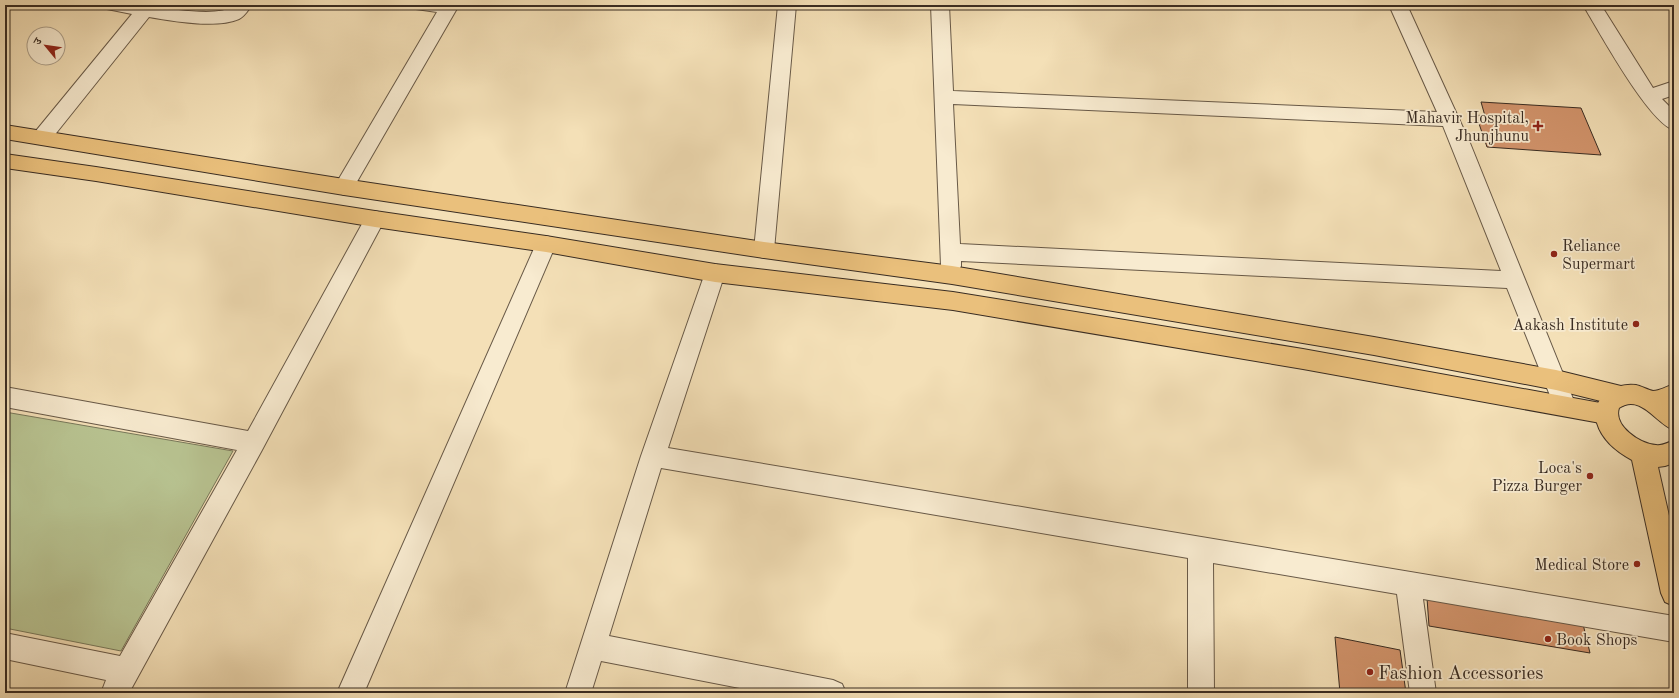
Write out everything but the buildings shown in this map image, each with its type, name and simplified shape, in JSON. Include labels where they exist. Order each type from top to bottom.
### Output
[{"type":"main road","points":[[5,132],[344,187],[764,250],[952,275],[1374,346],[1556,380],[1621,396],[1638,395],[1653,401],[1667,411],[1674,420]]},
{"type":"main road","points":[[5,161],[96,174],[375,219],[546,244],[715,273],[953,301],[1310,360],[1606,414]]},
{"type":"main road","points":[[1653,401],[1674,394]]},
{"type":"main road","points":[[1621,396],[1610,402],[1606,414],[1612,430],[1625,444],[1643,454],[1658,456],[1671,454],[1674,451]]},
{"type":"main road","points":[[1643,454],[1674,593]]},
{"type":"street","points":[[113,5],[218,17],[232,15],[243,5]]},
{"type":"street","points":[[344,187],[450,7],[422,5]]},
{"type":"street","points":[[764,250],[788,5]]},
{"type":"street","points":[[940,5],[952,275]]},
{"type":"street","points":[[1398,5],[1449,119],[1556,380],[1565,406]]},
{"type":"street","points":[[1592,5],[1649,96],[1674,123]]},
{"type":"street","points":[[42,137],[146,8]]},
{"type":"street","points":[[1649,96],[1674,88]]},
{"type":"street","points":[[944,97],[1449,119]]},
{"type":"street","points":[[5,646],[120,682],[254,443],[375,219]]},
{"type":"street","points":[[350,693],[546,244]]},
{"type":"street","points":[[951,252],[1515,280]]},
{"type":"street","points":[[578,693],[653,456],[715,273]]},
{"type":"street","points":[[5,397],[254,443]]},
{"type":"street","points":[[653,456],[1674,629]]},
{"type":"street","points":[[1200,549],[1201,693]]},
{"type":"street","points":[[1408,584],[1423,693]]},
{"type":"street","points":[[593,646],[822,692]]},
{"type":"green space","points":[[5,412],[233,451],[121,651],[5,628]]},
{"type":"place","name":"Mahavir Hospital, Jhunjhunu","points":[[1538,126]]},
{"type":"place","name":"Reliance Supermart","points":[[1554,254]]},
{"type":"place","name":"Aakash Institute","points":[[1636,324]]},
{"type":"place","name":"Loca's Pizza Burger","points":[[1590,476]]},
{"type":"place","name":"Medical Store","points":[[1637,564]]},
{"type":"place","name":"Book Shops","points":[[1548,639]]},
{"type":"place","name":"Fashion Accessories","points":[[1370,672]]}]
